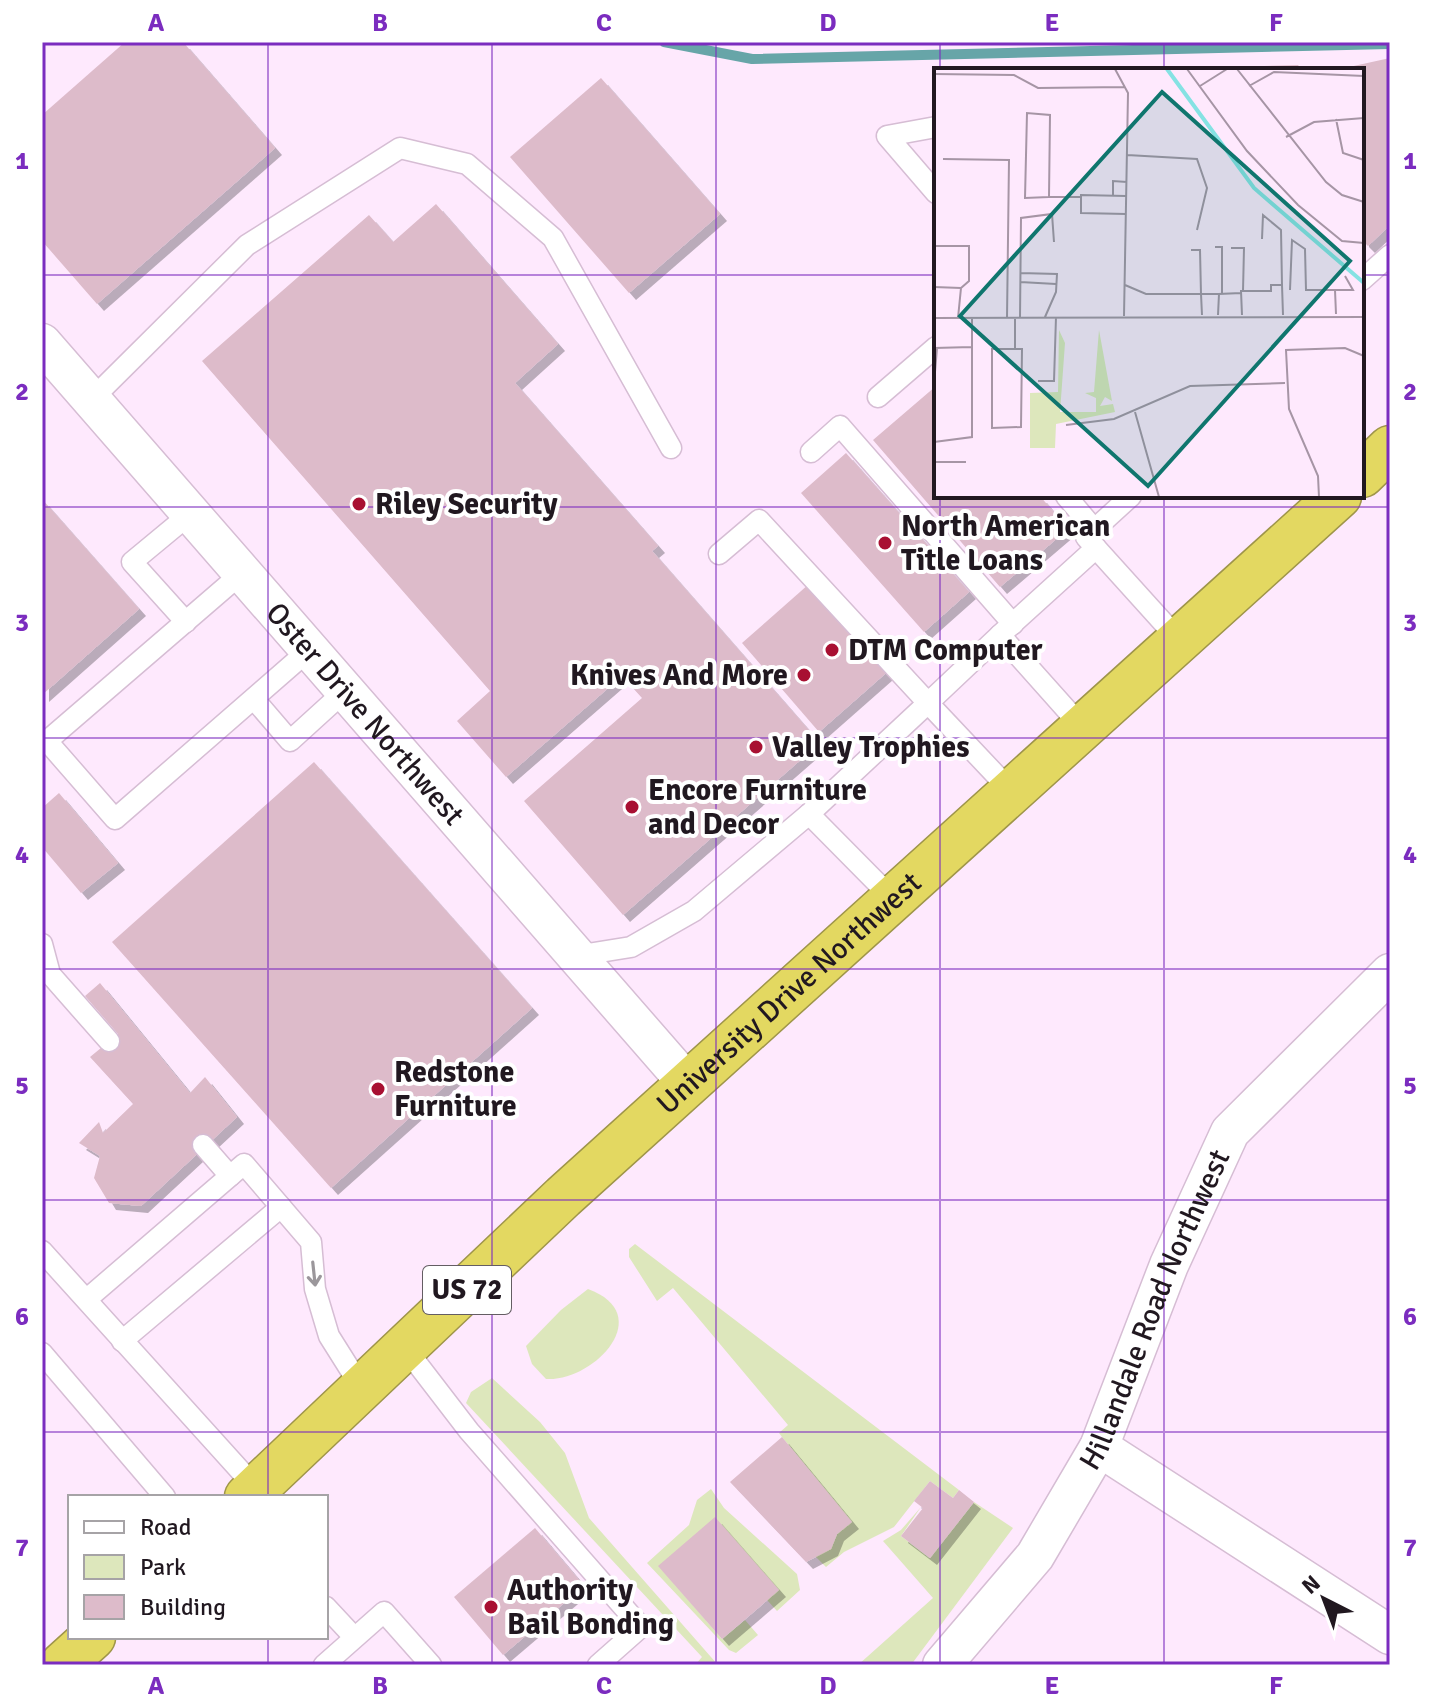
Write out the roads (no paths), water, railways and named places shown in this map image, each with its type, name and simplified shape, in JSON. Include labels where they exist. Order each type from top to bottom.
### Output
[{"type":"highway","points":[[1364,473],[1390,448]]},
{"type":"highway","name":"University Drive Northwest","points":[[251,1493],[563,1197],[1337,498]]},
{"type":"highway","points":[[62,1665],[91,1639]]},
{"type":"street","name":"Oster Drive Northwest","points":[[42,343],[688,1084]]},
{"type":"street","name":"Hillandale Road Northwest","points":[[942,1665],[1035,1556],[1099,1447],[1169,1265],[1230,1132],[1390,973]]},
{"type":"street","points":[[1099,1447],[1390,1635]]},
{"type":"lane","points":[[934,127],[887,136],[934,191]]},
{"type":"lane","points":[[91,400],[247,245],[400,148],[467,164],[553,238],[671,448]]},
{"type":"lane","points":[[1364,278],[1390,255]]},
{"type":"lane","points":[[878,397],[934,349]]},
{"type":"lane","points":[[811,452],[840,426],[1082,727]]},
{"type":"lane","points":[[1067,498],[1095,538],[1179,640]]},
{"type":"lane","points":[[575,956],[631,947],[694,911],[809,814],[1006,630],[1129,498]]},
{"type":"lane","points":[[186,622],[132,562],[190,514]]},
{"type":"lane","points":[[719,554],[759,520],[1011,791]]},
{"type":"lane","points":[[242,573],[47,741],[50,759],[115,819],[309,650]]},
{"type":"lane","points":[[254,699],[290,741],[345,691]]},
{"type":"lane","points":[[809,814],[893,899]]},
{"type":"lane","points":[[42,944],[50,974],[109,1041]]},
{"type":"lane","points":[[203,1145],[230,1176]]},
{"type":"lane","points":[[87,1299],[244,1164],[311,1242],[315,1289],[329,1336],[363,1390]]},
{"type":"lane","points":[[122,1341],[281,1207]]},
{"type":"lane","points":[[42,1251],[176,1396],[251,1493]]},
{"type":"lane","points":[[406,1349],[469,1431],[641,1627],[598,1665]]},
{"type":"lane","points":[[42,1353],[163,1495]]},
{"type":"lane","points":[[328,1609],[354,1637]]},
{"type":"lane","points":[[324,1665],[384,1612],[431,1665]]},
{"type":"waterway","points":[[664,42],[752,59],[1390,44]]},
{"type":"place","name":"Riley Security","points":[[359,504]]},
{"type":"place","name":"North American Title Loans","points":[[885,543]]},
{"type":"place","name":"DTM Computer","points":[[832,650]]},
{"type":"place","name":"Knives And More","points":[[804,675]]},
{"type":"place","name":"Valley Trophies","points":[[756,747]]},
{"type":"place","name":"Encore Furniture and Decor","points":[[632,807]]},
{"type":"place","name":"Redstone Furniture","points":[[378,1089]]},
{"type":"place","name":"Authority Bail Bonding","points":[[491,1607]]}]
